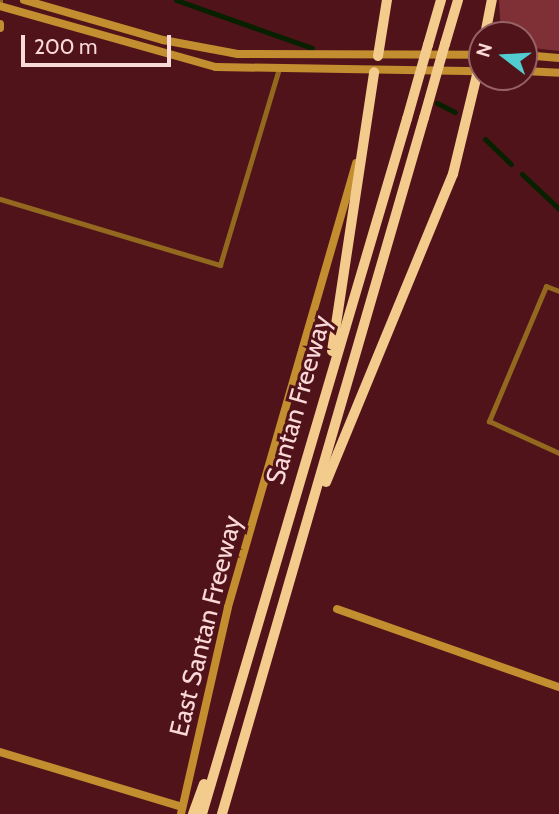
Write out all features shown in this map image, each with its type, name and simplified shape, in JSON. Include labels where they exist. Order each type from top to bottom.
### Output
[{"type":"highway","points":[[378,56],[387,0]]},
{"type":"highway","name":"Santan Freeway","points":[[202,814],[441,0]]},
{"type":"highway","name":"Santan Freeway","points":[[222,814],[458,0]]},
{"type":"highway","points":[[488,21],[492,0]]},
{"type":"highway","points":[[326,388],[374,72]]},
{"type":"highway","points":[[287,594],[366,379],[453,174],[476,91]]},
{"type":"highway","points":[[228,814],[246,733]]},
{"type":"highway","points":[[193,814],[223,740]]},
{"type":"main road","points":[[24,0],[207,50],[378,56],[468,55]]},
{"type":"main road","points":[[0,2],[192,62],[278,72],[468,71]]},
{"type":"main road","points":[[374,72],[378,56]]},
{"type":"main road","points":[[538,56],[559,58]]},
{"type":"main road","points":[[538,72],[559,73]]},
{"type":"main road","name":"East Santan Freeway","points":[[182,810],[228,607],[365,127]]},
{"type":"main road","points":[[337,609],[559,687]]},
{"type":"main road","points":[[0,752],[182,810]]},
{"type":"street","points":[[0,200],[220,265],[278,72]]},
{"type":"street","points":[[559,291],[546,286],[489,421],[559,453]]},
{"type":"shaded area","points":[[499,0],[559,0],[559,51],[538,49],[538,21],[500,21]]},
{"type":"waterway","points":[[176,0],[312,48]]},
{"type":"waterway","points":[[437,103],[455,112]]},
{"type":"waterway","points":[[485,139],[511,164]]},
{"type":"waterway","points":[[522,174],[559,209]]}]
